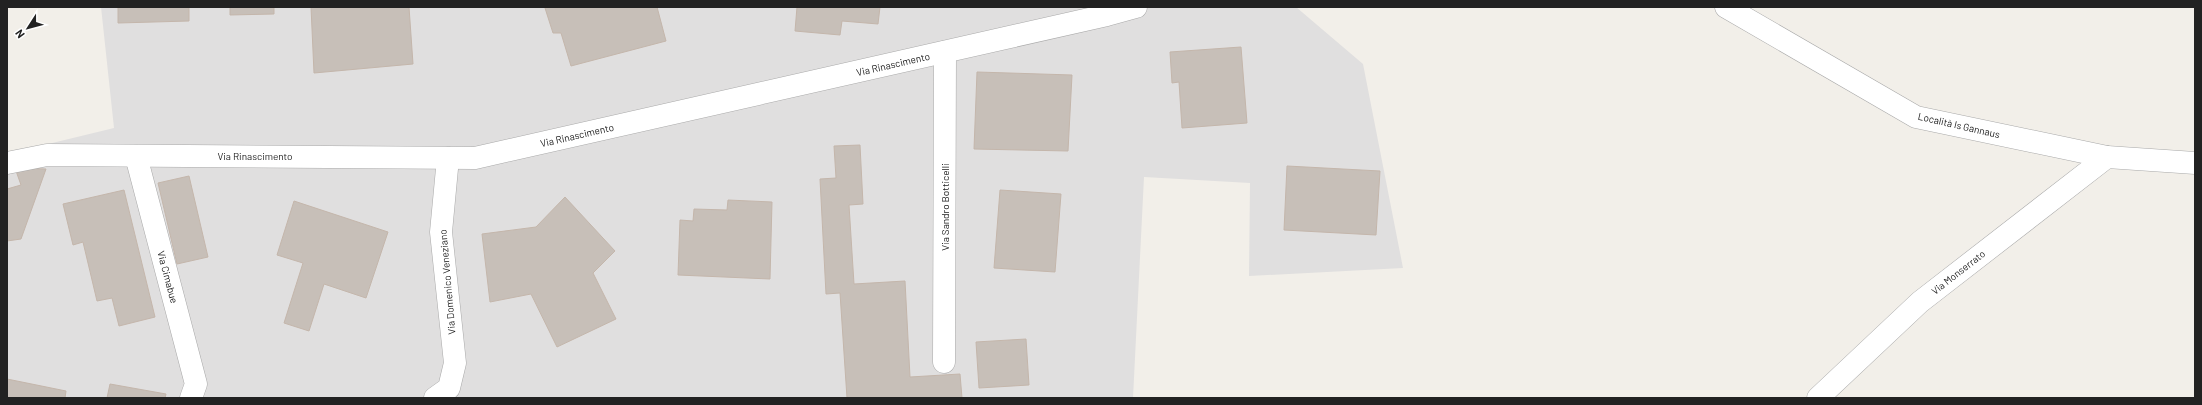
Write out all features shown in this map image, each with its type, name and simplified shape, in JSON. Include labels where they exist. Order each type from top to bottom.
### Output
[{"type":"street","name":"Via Rinascimento","points":[[7,163],[47,155],[475,158],[945,52],[1136,7]]},
{"type":"street","name":"Località Is Gannaus","points":[[1726,7],[1916,117],[2107,157],[2195,163]]},
{"type":"street","name":"Via Sandro Botticelli","points":[[944,362],[945,52]]},
{"type":"street","name":"Via Cimabue","points":[[136,156],[196,384],[191,398]]},
{"type":"street","name":"Via Monserrato","points":[[1818,398],[1920,302],[2107,157]]},
{"type":"street","name":"Via Domenico Veneziano","points":[[435,398],[449,388],[455,363],[441,232],[448,158]]},
{"type":"shaded area","points":[[101,7],[1296,7],[1363,64],[1403,268],[1249,276],[1250,183],[1144,177],[1133,398],[7,398],[7,154],[114,128]]},
{"type":"building","points":[[118,7],[189,7],[189,21],[118,23]]},
{"type":"building","points":[[230,7],[274,7],[274,14],[230,15]]},
{"type":"building","points":[[311,7],[409,7],[413,64],[314,73]]},
{"type":"building","points":[[657,7],[666,41],[571,66],[561,33],[553,33],[545,8]]},
{"type":"building","points":[[797,7],[880,7],[878,24],[842,21],[840,35],[795,31]]},
{"type":"building","points":[[1241,47],[1247,123],[1182,128],[1179,82],[1172,83],[1170,52]]},
{"type":"building","points":[[977,72],[1072,75],[1068,151],[974,149]]},
{"type":"building","points":[[860,145],[863,204],[849,205],[854,284],[905,281],[910,377],[960,374],[962,398],[847,398],[840,293],[826,294],[820,179],[836,178],[834,146]]},
{"type":"building","points":[[1287,166],[1380,171],[1376,235],[1284,230]]},
{"type":"building","points":[[15,168],[46,169],[21,239],[7,241],[7,189],[21,185]]},
{"type":"building","points":[[189,176],[208,257],[177,264],[158,183]]},
{"type":"building","points":[[124,190],[155,317],[119,326],[112,298],[97,301],[83,242],[73,245],[63,204]]},
{"type":"building","points":[[1000,190],[1061,194],[1055,272],[994,268]]},
{"type":"building","points":[[565,197],[615,251],[593,273],[616,319],[557,347],[531,294],[490,302],[482,234],[536,227]]},
{"type":"building","points":[[728,200],[772,202],[770,279],[678,275],[680,220],[693,221],[694,209],[727,210]]},
{"type":"building","points":[[294,201],[388,232],[366,298],[324,284],[309,331],[284,323],[303,263],[277,255]]},
{"type":"building","points":[[1026,339],[1029,385],[979,388],[976,342]]},
{"type":"building","points":[[7,379],[66,391],[65,398],[7,398]]},
{"type":"building","points":[[110,384],[166,394],[165,398],[107,398]]}]
